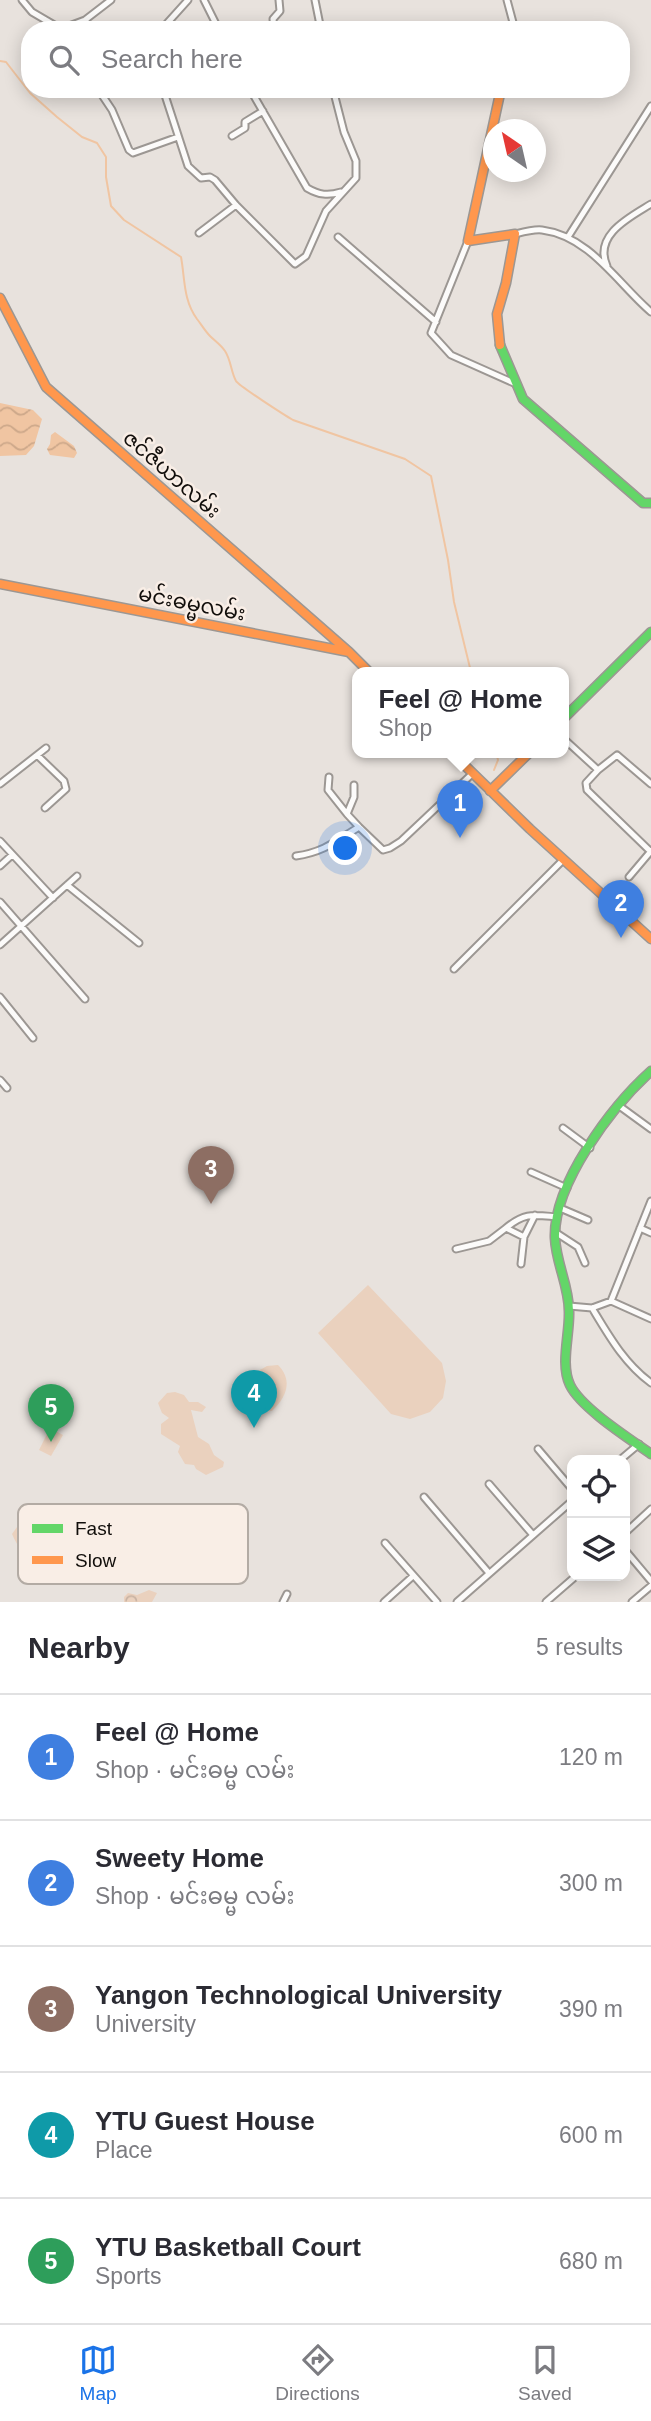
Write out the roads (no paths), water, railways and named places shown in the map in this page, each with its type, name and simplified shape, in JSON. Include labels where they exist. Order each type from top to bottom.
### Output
[{"type":"main road","points":[[499,98],[468,241],[515,234],[497,314],[500,345],[523,399],[643,503],[651,503]]},
{"type":"main road","name":"ဇင်ဇီယာလမ်း","points":[[0,298],[46,387],[349,652]]},
{"type":"main road","name":"မင်းဓမ္မလမ်း","points":[[0,584],[349,652]]},
{"type":"main road","points":[[569,713],[651,632]]},
{"type":"main road","points":[[349,652],[364,667]]},
{"type":"main road","points":[[457,758],[563,860],[651,939]]},
{"type":"main road","points":[[491,791],[524,758]]},
{"type":"main road","points":[[651,1071],[635,1084],[618,1105],[590,1147],[567,1188],[555,1232],[556,1251],[569,1306],[571,1386],[582,1399],[651,1454]]},
{"type":"street","points":[[22,0],[32,12],[47,21]]},
{"type":"street","points":[[85,20],[102,3],[111,0]]},
{"type":"street","points":[[168,21],[188,0]]},
{"type":"street","points":[[204,0],[214,21]]},
{"type":"street","points":[[273,21],[280,11],[279,0]]},
{"type":"street","points":[[316,0],[320,21]]},
{"type":"street","points":[[508,0],[513,21]]},
{"type":"street","points":[[104,98],[129,150],[133,153],[178,137]]},
{"type":"street","points":[[166,98],[188,166],[201,178],[210,177],[215,180],[295,264],[306,256],[312,246],[320,221],[341,192],[356,178],[356,161],[344,132],[335,98]]},
{"type":"street","points":[[255,98],[307,188],[330,196],[341,192]]},
{"type":"street","points":[[568,237],[651,106]]},
{"type":"street","points":[[232,136],[245,128],[245,122],[263,111]]},
{"type":"street","points":[[608,268],[604,259],[608,237],[618,225],[651,204]]},
{"type":"street","points":[[199,233],[236,205]]},
{"type":"street","points":[[515,234],[541,229],[568,237],[608,268],[634,298],[651,312]]},
{"type":"street","points":[[338,237],[436,322]]},
{"type":"street","points":[[468,241],[431,333],[451,355],[516,384]]},
{"type":"street","points":[[569,743],[598,770]]},
{"type":"street","points":[[0,784],[46,748]]},
{"type":"street","points":[[37,755],[64,781],[66,789],[45,808]]},
{"type":"street","points":[[629,877],[651,852],[587,790],[586,783],[617,755],[651,784]]},
{"type":"street","points":[[329,777],[328,790],[347,814],[383,850],[401,841],[472,774]]},
{"type":"street","points":[[347,814],[354,797],[354,785]]},
{"type":"street","points":[[296,856],[331,846],[359,827]]},
{"type":"street","points":[[0,841],[53,898]]},
{"type":"street","points":[[0,866],[12,855]]},
{"type":"street","points":[[454,969],[563,860]]},
{"type":"street","points":[[0,944],[77,876]]},
{"type":"street","points":[[67,885],[139,943]]},
{"type":"street","points":[[0,902],[23,925],[85,999]]},
{"type":"street","points":[[0,998],[33,1038]]},
{"type":"street","points":[[0,1080],[7,1088]]},
{"type":"street","points":[[618,1105],[651,1129]]},
{"type":"street","points":[[563,1128],[590,1147]]},
{"type":"street","points":[[531,1172],[567,1188]]},
{"type":"street","points":[[611,1301],[651,1201]]},
{"type":"street","points":[[560,1208],[588,1220]]},
{"type":"street","points":[[456,1249],[489,1241],[517,1218],[535,1215],[557,1217]]},
{"type":"street","points":[[521,1265],[524,1237],[535,1215]]},
{"type":"street","points":[[506,1228],[524,1237]]},
{"type":"street","points":[[640,1228],[651,1233]]},
{"type":"street","points":[[555,1232],[578,1247],[585,1263]]},
{"type":"street","points":[[569,1306],[592,1308],[611,1301],[651,1318]]},
{"type":"street","points":[[592,1308],[621,1355],[651,1383]]},
{"type":"street","points":[[626,1455],[639,1444]]},
{"type":"street","points":[[538,1449],[567,1483]]},
{"type":"street","points":[[489,1484],[533,1535]]},
{"type":"street","points":[[424,1497],[489,1573]]},
{"type":"street","points":[[457,1602],[567,1505]]},
{"type":"street","points":[[630,1529],[651,1510]]},
{"type":"street","points":[[385,1543],[437,1602]]},
{"type":"street","points":[[630,1556],[651,1583],[632,1602]]},
{"type":"street","points":[[384,1602],[413,1576]]},
{"type":"street","points":[[546,1602],[570,1581]]},
{"type":"street","points":[[282,1602],[287,1594]]},
{"type":"water","points":[[0,403],[33,410],[42,419],[34,446],[26,455],[0,456]]},
{"type":"water","points":[[55,432],[74,446],[77,453],[74,458],[50,455],[47,449],[51,435]]},
{"type":"waterway","points":[[0,61],[6,62],[21,81]]},
{"type":"waterway","points":[[36,98],[82,137],[97,143],[106,157],[111,206],[124,220],[181,257],[192,312],[206,332],[225,351],[239,384],[293,420],[405,459],[431,476],[454,602],[470,667]]},
{"type":"waterway","points":[[494,770],[498,758]]},
{"type":"place","name":"Feel @ Home","points":[[460,838]]},
{"type":"place","name":"Sweety Home","points":[[621,938]]},
{"type":"place","name":"Yangon Technological University","points":[[211,1204]]},
{"type":"place","name":"YTU Guest House","points":[[254,1428]]},
{"type":"place","name":"YTU Basketball Court","points":[[51,1442]]}]
